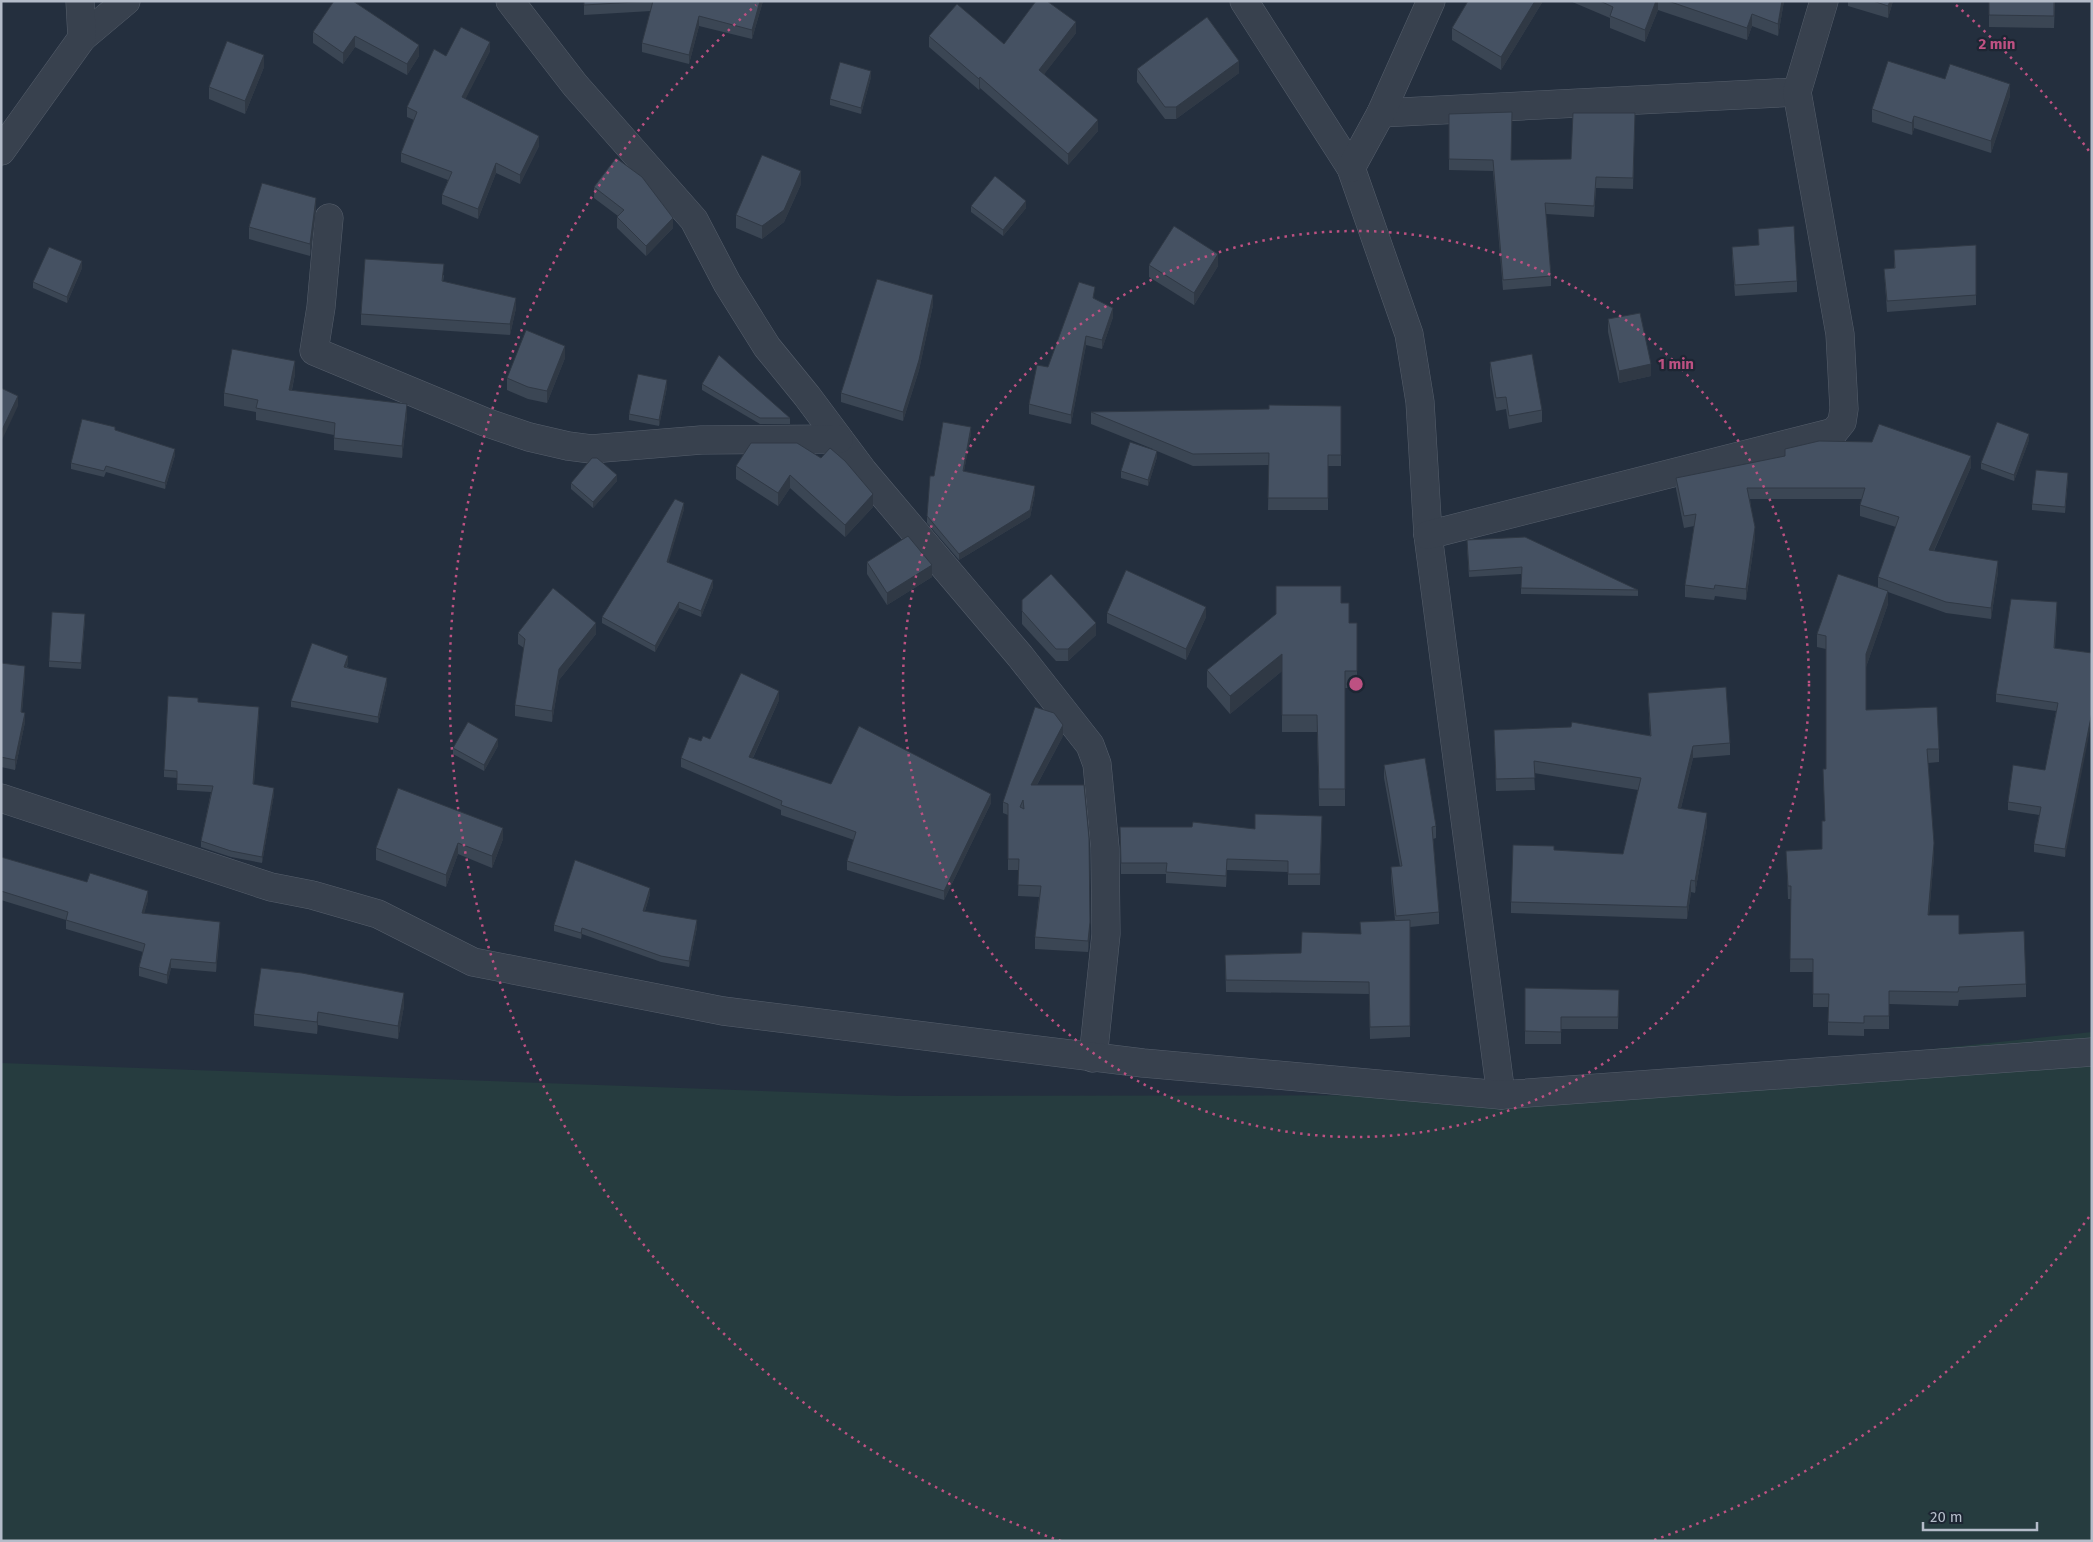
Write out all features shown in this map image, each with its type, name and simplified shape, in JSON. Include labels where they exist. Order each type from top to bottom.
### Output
[{"type":"street","points":[[80,1],[82,38]]},
{"type":"street","points":[[1,151],[82,38],[126,1]]},
{"type":"street","points":[[510,1],[574,85],[694,220],[726,283],[767,347],[839,439],[1020,656],[1095,753],[1105,848],[1106,934],[1094,1058]]},
{"type":"street","points":[[1244,1],[1350,168],[1409,334],[1420,402],[1428,535],[1501,1095]]},
{"type":"street","points":[[1350,168],[1381,113],[1431,1]]},
{"type":"street","points":[[1428,535],[1834,432],[1842,422],[1844,409],[1840,334],[1797,92],[1824,1]]},
{"type":"street","points":[[1381,113],[1797,92]]},
{"type":"street","points":[[329,218],[321,307],[314,351],[485,422],[529,437],[568,446],[591,449],[701,440],[839,439]]},
{"type":"street","points":[[1,798],[271,887],[312,895],[378,914],[473,962],[723,1010],[1094,1058],[1501,1095],[2092,1052]]},
{"type":"green space","points":[[2092,1032],[2092,1541],[1,1541],[1,1063],[899,1096],[1501,1095]]},
{"type":"building","points":[[334,1],[353,1],[419,45],[407,64],[355,36],[343,53],[313,32]]},
{"type":"building","points":[[584,1],[653,1],[584,5]]},
{"type":"building","points":[[653,1],[760,1],[752,30],[699,16],[689,55],[642,43]]},
{"type":"building","points":[[1036,1],[1047,1],[1076,22],[1039,70],[1098,120],[1068,154],[980,77],[979,79],[929,36],[957,4],[1004,44]]},
{"type":"building","points":[[1468,1],[1535,1],[1501,57],[1452,28]]},
{"type":"building","points":[[1600,1],[1656,1],[1645,30],[1610,16],[1613,7]]},
{"type":"building","points":[[1668,1],[1782,1],[1778,24],[1752,14],[1747,28]]},
{"type":"building","points":[[1873,1],[1890,1],[1888,6]]},
{"type":"building","points":[[1989,1],[2054,1],[2054,16],[1989,15]]},
{"type":"building","points":[[1207,17],[1239,61],[1176,107],[1165,107],[1137,69]]},
{"type":"building","points":[[461,27],[490,42],[462,97],[539,136],[520,175],[496,163],[478,209],[442,195],[452,172],[401,153],[417,112],[407,107],[434,49],[446,56]]},
{"type":"building","points":[[227,41],[264,55],[245,101],[209,87]]},
{"type":"building","points":[[1888,61],[1945,79],[1950,64],[2010,84],[1991,141],[1914,116],[1912,123],[1872,109]]},
{"type":"building","points":[[840,62],[871,71],[861,108],[830,99]]},
{"type":"building","points":[[1512,112],[1511,160],[1571,159],[1573,113],[1635,113],[1633,178],[1596,177],[1594,206],[1545,203],[1551,276],[1503,280],[1493,160],[1449,159],[1449,114]]},
{"type":"building","points":[[762,155],[801,171],[784,210],[762,226],[736,215]]},
{"type":"building","points":[[616,158],[642,177],[673,218],[646,246],[617,217],[624,210],[594,187]]},
{"type":"building","points":[[995,176],[1026,201],[1003,230],[971,206]]},
{"type":"building","points":[[262,183],[316,198],[310,244],[249,227]]},
{"type":"building","points":[[1174,226],[1218,254],[1194,293],[1149,265]]},
{"type":"building","points":[[1794,226],[1797,281],[1735,285],[1732,247],[1759,245],[1758,229]]},
{"type":"building","points":[[1976,245],[1976,295],[1887,301],[1884,269],[1895,268],[1894,250]]},
{"type":"building","points":[[49,247],[82,261],[67,297],[33,282]]},
{"type":"building","points":[[365,259],[444,264],[442,281],[516,298],[510,324],[361,314]]},
{"type":"building","points":[[877,279],[933,295],[919,360],[903,412],[841,393]]},
{"type":"building","points":[[1079,282],[1095,287],[1093,298],[1113,308],[1102,340],[1086,336],[1071,415],[1029,404],[1037,365],[1048,367]]},
{"type":"building","points":[[1640,313],[1651,364],[1619,371],[1608,319]]},
{"type":"building","points":[[526,330],[565,346],[547,391],[528,387],[507,378]]},
{"type":"building","points":[[232,349],[295,361],[289,390],[407,404],[402,446],[334,438],[335,423],[256,408],[258,400],[224,393]]},
{"type":"building","points":[[1532,354],[1542,410],[1509,416],[1506,397],[1496,398],[1490,362]]},
{"type":"building","points":[[719,355],[790,418],[760,418],[702,384]]},
{"type":"building","points":[[638,374],[667,380],[659,420],[629,414]]},
{"type":"building","points":[[1,388],[18,396],[1,432]]},
{"type":"building","points":[[1269,405],[1341,406],[1341,455],[1328,455],[1328,498],[1268,498],[1269,453],[1193,454],[1091,412],[1269,409]]},
{"type":"building","points":[[82,419],[115,427],[115,430],[175,449],[165,483],[106,466],[104,471],[71,463]]},
{"type":"building","points":[[943,422],[971,427],[963,471],[1035,486],[1030,510],[959,554],[927,516],[930,476],[934,476]]},
{"type":"building","points":[[1997,422],[2029,434],[2014,475],[1981,463]]},
{"type":"building","points":[[1879,424],[1971,456],[1929,550],[1998,561],[1991,608],[1946,602],[1878,577],[1899,517],[1860,505],[1865,488],[1747,488],[1755,527],[1746,589],[1715,585],[1714,589],[1685,585],[1696,514],[1684,516],[1676,478],[1785,456],[1785,449],[1819,441],[1872,442]]},
{"type":"building","points":[[1130,442],[1157,451],[1148,480],[1121,471]]},
{"type":"building","points":[[751,443],[797,443],[821,458],[830,448],[845,461],[873,494],[845,525],[790,475],[778,493],[736,466]]},
{"type":"building","points":[[592,458],[597,458],[617,475],[593,502],[571,483]]},
{"type":"building","points":[[2036,470],[2068,473],[2065,507],[2032,504]]},
{"type":"building","points":[[675,499],[684,503],[667,562],[713,580],[701,611],[679,602],[655,646],[602,617]]},
{"type":"building","points":[[908,536],[932,565],[887,593],[867,562]]},
{"type":"building","points":[[1525,537],[1638,590],[1521,588],[1522,567],[1469,571],[1467,540]]},
{"type":"building","points":[[1126,570],[1206,607],[1186,649],[1107,613]]},
{"type":"building","points":[[1051,574],[1096,623],[1068,649],[1056,649],[1022,611],[1022,600]]},
{"type":"building","points":[[1838,574],[1888,591],[1866,654],[1866,710],[1937,707],[1939,749],[1927,749],[1934,843],[1928,915],[1959,915],[1959,934],[2024,931],[2026,984],[1959,987],[1958,992],[1889,991],[1889,1016],[1864,1016],[1864,1023],[1828,1022],[1829,994],[1813,994],[1813,959],[1790,959],[1791,886],[1788,886],[1786,851],[1822,849],[1822,821],[1825,821],[1823,769],[1826,769],[1826,636],[1817,634]]},
{"type":"building","points":[[1276,586],[1341,586],[1341,603],[1349,603],[1349,623],[1357,623],[1357,671],[1345,671],[1345,789],[1319,789],[1317,715],[1282,715],[1282,654],[1230,696],[1207,670],[1276,614]]},
{"type":"building","points":[[553,588],[596,623],[559,669],[552,711],[515,705],[525,639],[518,633]]},
{"type":"building","points":[[2011,599],[2057,602],[2054,648],[2092,653],[2092,712],[2065,849],[2034,844],[2041,807],[2008,802],[2013,765],[2045,770],[2058,703],[1996,694]]},
{"type":"building","points":[[52,612],[85,614],[81,663],[49,661]]},
{"type":"building","points":[[312,643],[348,656],[344,667],[387,678],[378,717],[291,701]]},
{"type":"building","points":[[1,663],[25,666],[21,712],[25,713],[15,760],[1,757]]},
{"type":"building","points":[[741,673],[779,691],[749,757],[831,784],[859,726],[991,794],[944,891],[847,861],[856,832],[781,805],[782,801],[681,758],[689,737],[701,741],[703,736],[710,739]]},
{"type":"building","points":[[1726,687],[1730,743],[1693,746],[1678,808],[1707,813],[1695,881],[1691,880],[1687,907],[1511,902],[1513,845],[1554,846],[1554,850],[1623,854],[1641,778],[1534,761],[1535,778],[1496,779],[1494,730],[1571,727],[1572,722],[1651,736],[1648,693]]},
{"type":"building","points":[[168,696],[198,698],[198,702],[259,707],[253,784],[274,788],[262,857],[231,851],[201,841],[213,786],[177,784],[177,771],[164,770]]},
{"type":"building","points":[[1035,707],[1054,713],[1063,725],[1031,785],[1084,785],[1089,838],[1090,922],[1088,941],[1035,937],[1041,886],[1018,885],[1019,859],[1008,859],[1008,804],[1003,802]],"holes":[[[1023,800],[1024,809],[1020,807]]]},
{"type":"building","points":[[468,722],[498,739],[484,765],[453,748]]},
{"type":"building","points":[[1425,758],[1436,826],[1432,827],[1439,912],[1396,916],[1391,867],[1402,866],[1384,765]]},
{"type":"building","points":[[398,788],[503,828],[492,856],[458,843],[446,875],[376,848]]},
{"type":"building","points":[[1255,814],[1322,816],[1320,874],[1288,874],[1288,861],[1227,859],[1226,876],[1166,872],[1167,863],[1121,863],[1120,827],[1192,827],[1193,822],[1255,829]]},
{"type":"building","points":[[1,857],[87,882],[90,873],[148,891],[142,913],[220,922],[216,963],[171,959],[167,975],[139,967],[145,944],[66,920],[68,912],[1,891]]},
{"type":"building","points":[[575,860],[650,888],[643,911],[697,920],[689,961],[661,956],[582,928],[581,933],[554,925]]},
{"type":"building","points":[[1410,920],[1410,1026],[1370,1027],[1369,982],[1226,980],[1225,955],[1301,953],[1302,932],[1361,934],[1360,922]]},
{"type":"building","points":[[261,968],[302,973],[404,993],[398,1026],[318,1012],[317,1022],[254,1014]]},
{"type":"building","points":[[1525,988],[1619,990],[1618,1017],[1561,1017],[1561,1032],[1525,1031]]}]
